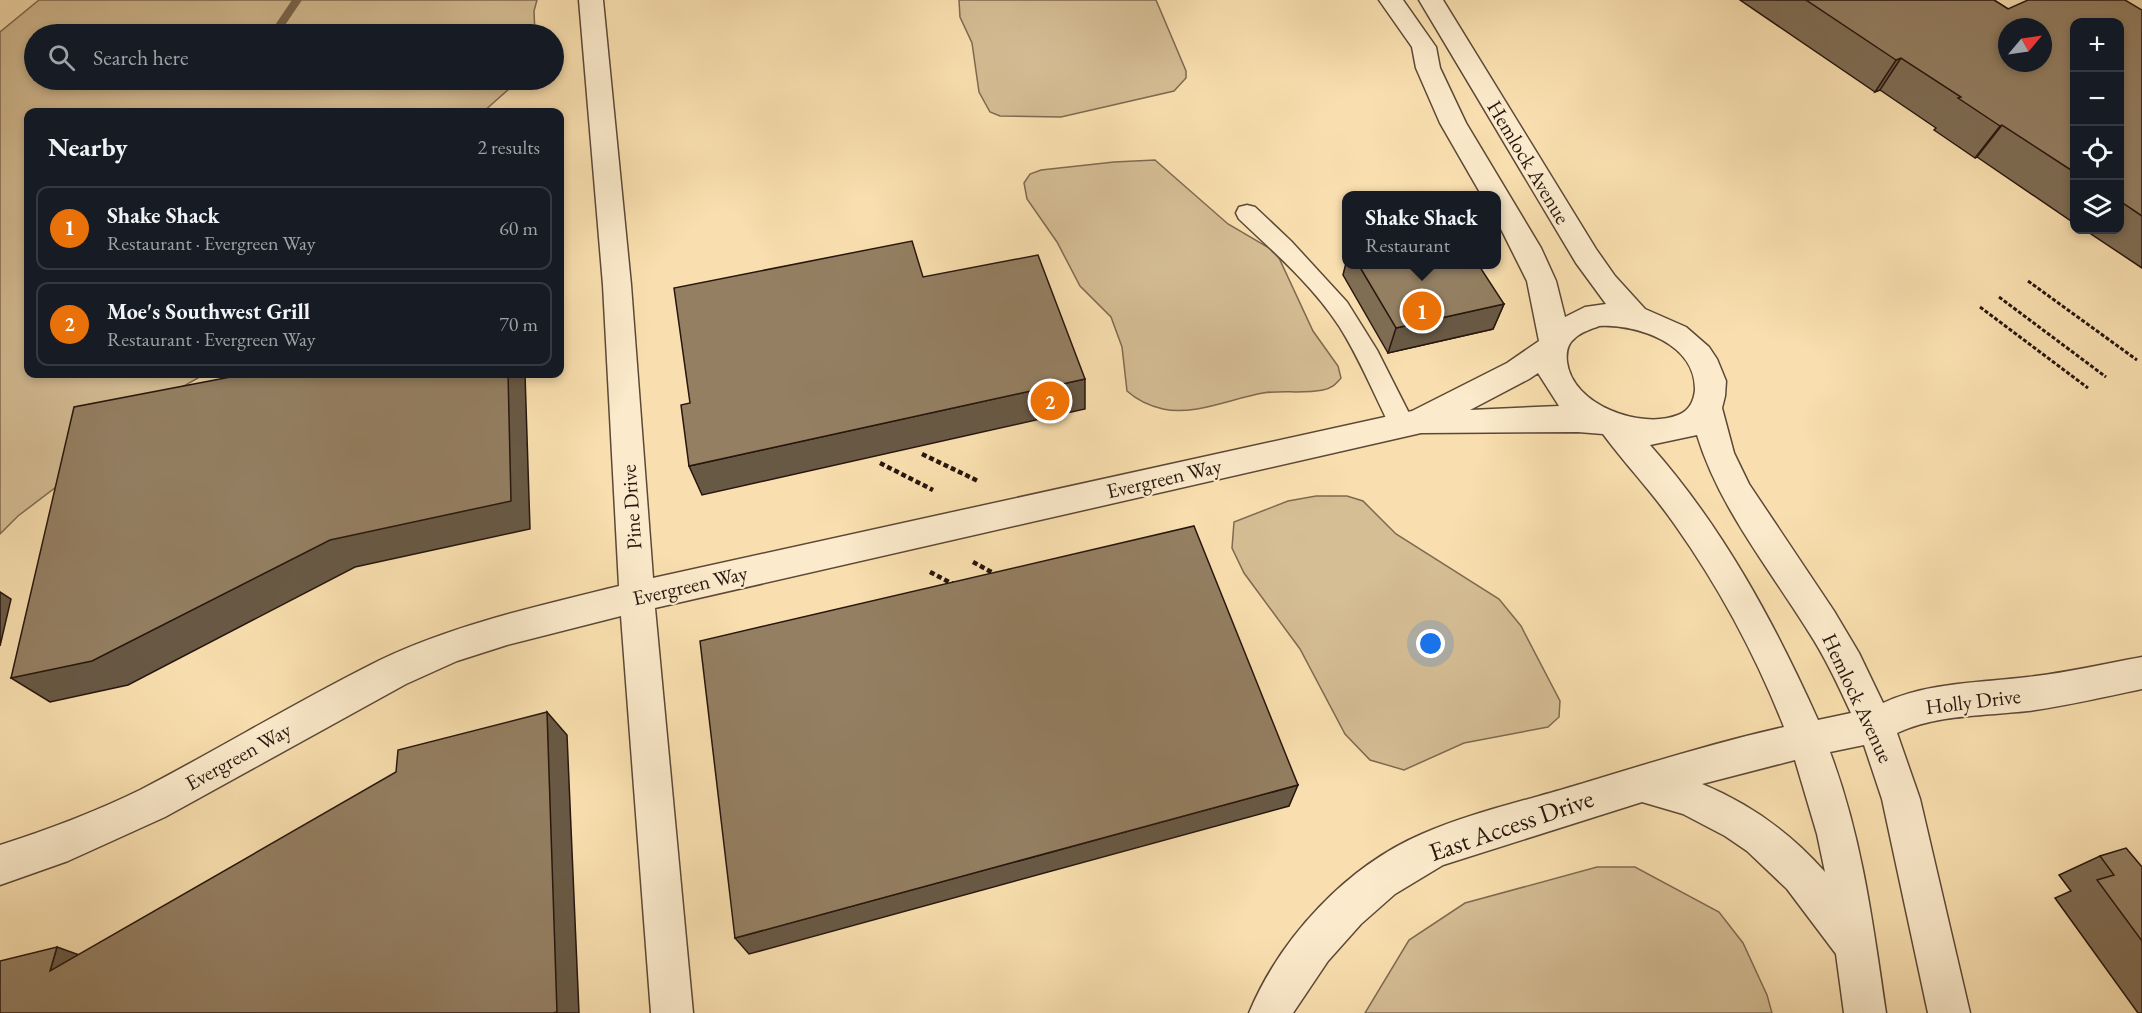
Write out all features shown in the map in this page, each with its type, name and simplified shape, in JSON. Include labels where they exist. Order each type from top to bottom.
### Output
[{"type":"street","name":"Pine Drive","points":[[591,0],[617,285],[637,597],[672,1013]]},
{"type":"street","points":[[1391,0],[1424,47],[1428,68],[1453,123],[1493,191]]},
{"type":"street","name":"Hemlock Avenue","points":[[1431,0],[1586,256],[1635,317]]},
{"type":"street","points":[[1501,205],[1544,284],[1550,305],[1551,344],[1552,368],[1563,392],[1585,412],[1608,424],[1647,433],[1677,430],[1700,417],[1706,408],[1711,387],[1709,376],[1698,354],[1664,327],[1635,317],[1595,315],[1572,323],[1551,344]]},
{"type":"street","name":"Evergreen Way","points":[[1411,423],[1518,371],[1551,344]]},
{"type":"street","name":"Hemlock Avenue","points":[[1706,408],[1718,453],[1736,492],[1822,622],[1846,664],[1875,725],[1901,799],[1949,1013]]},
{"type":"street","name":"Evergreen Way","points":[[0,865],[54,847],[151,804],[360,688],[420,659],[507,629],[637,597],[1411,423],[1550,417],[1608,424]]},
{"type":"street","points":[[1608,424],[1674,498],[1732,588],[1775,667],[1807,740],[1820,773],[1845,875],[1865,1013]]},
{"type":"street","name":"Holly Drive","points":[[1807,740],[1875,725],[1909,709],[1952,701],[2030,694],[2142,673]]},
{"type":"street","name":"East Access Drive","points":[[1270,1013],[1284,987],[1313,946],[1347,910],[1381,880],[1433,849],[1596,796],[1807,740]]},
{"type":"street","points":[[1641,783],[1690,798],[1742,825],[1810,882],[1833,911],[1855,947]]},
{"type":"lane","points":[[1247,213],[1317,281],[1341,310],[1411,423]]},
{"type":"path","points":[[2028,281],[2137,360]]},
{"type":"path","points":[[1999,297],[2106,377]]},
{"type":"path","points":[[1980,307],[2088,388]]},
{"type":"shaded area","points":[[39,0],[537,0],[534,11],[535,24],[24,24],[24,90],[508,90],[488,108],[24,108],[24,378],[198,378],[152,404],[106,449],[18,516],[0,534],[0,32]]},
{"type":"shaded area","points":[[959,0],[1156,0],[1186,71],[1186,78],[1174,91],[1061,117],[1000,116],[990,112],[979,92],[972,43],[960,17]]},
{"type":"shaded area","points":[[1155,160],[1228,224],[1271,249],[1279,258],[1313,331],[1338,366],[1341,378],[1333,386],[1315,391],[1263,393],[1200,408],[1175,411],[1149,404],[1127,391],[1122,347],[1111,317],[1080,286],[1057,242],[1027,199],[1024,183],[1030,174],[1041,170]]},
{"type":"shaded area","points":[[1316,496],[1347,496],[1363,501],[1396,534],[1499,599],[1521,626],[1560,701],[1559,717],[1548,727],[1464,743],[1404,770],[1370,760],[1345,734],[1300,649],[1244,573],[1232,548],[1234,522],[1288,501]]},
{"type":"shaded area","points":[[1597,867],[1635,867],[1719,912],[1743,943],[1767,995],[1772,1013],[1365,1013],[1409,940],[1465,903]]},
{"type":"building","points":[[1806,0],[1994,0],[2008,9],[2028,0],[2125,0],[2142,10],[2142,216],[2124,204],[2124,18],[2070,18],[2070,169],[2002,125],[2000,126],[1958,98],[1961,97],[1901,58],[1896,60]]},
{"type":"building","points":[[912,241],[923,277],[1038,255],[1085,379],[689,466],[681,405],[690,403],[674,288]]},
{"type":"building","points":[[1361,269],[1481,269],[1504,304],[1396,328]]},
{"type":"building","points":[[225,378],[508,378],[511,501],[330,540],[92,661],[11,678],[74,407]]},
{"type":"building","points":[[1194,526],[1298,785],[735,938],[700,641]]},
{"type":"building","points":[[547,712],[557,1012],[0,1013],[0,961],[57,947],[50,971],[396,772],[398,750]]},
{"type":"building","points":[[2126,848],[2142,867],[2142,941],[2097,880],[2114,875],[2100,856]]},
{"type":"waterway","points":[[281,24],[297,0]]},
{"type":"place","name":"Shake Shack","points":[[1422,311]]},
{"type":"place","name":"Moe's Southwest Grill","points":[[1050,401]]}]
